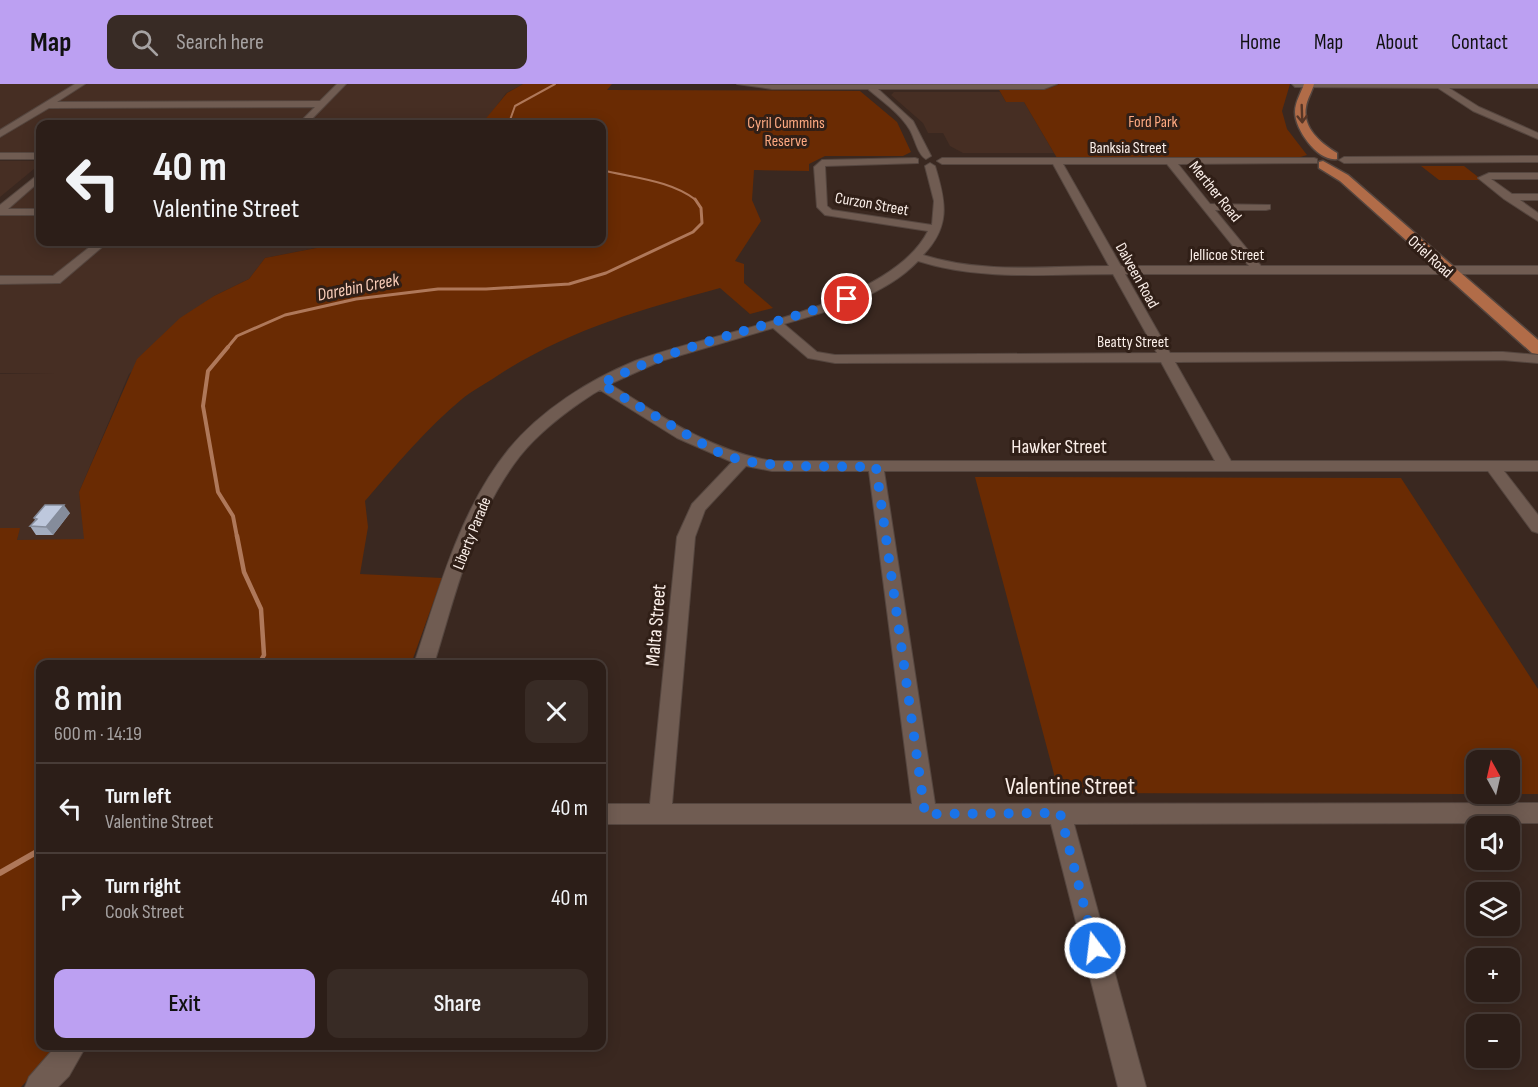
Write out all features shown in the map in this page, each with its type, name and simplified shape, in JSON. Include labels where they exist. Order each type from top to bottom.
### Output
[{"type":"main road","name":"Oriel Road","points":[[1309,85],[1300,110],[1303,128],[1324,150],[1342,161],[1351,176],[1538,351]]},
{"type":"main road","name":"Oriel Road","points":[[1296,135],[1318,160],[1344,178],[1538,338]]},
{"type":"main road","points":[[1318,160],[1342,161]]},
{"type":"street","points":[[0,134],[81,84]]},
{"type":"street","points":[[306,120],[342,84]]},
{"type":"street","points":[[741,84],[772,87],[867,85],[1044,87],[1053,84]]},
{"type":"street","name":"Liberty Parade","points":[[425,660],[471,524],[493,482],[507,462],[537,429],[577,398],[640,364],[775,323],[866,290],[917,257],[936,229],[940,201],[932,161],[911,122],[867,85]]},
{"type":"street","points":[[1293,88],[1309,85],[1538,86]]},
{"type":"street","points":[[1438,85],[1476,109],[1538,136]]},
{"type":"street","points":[[47,105],[322,104]]},
{"type":"street","points":[[0,156],[36,156]]},
{"type":"street","name":"Banksia Street","points":[[830,161],[915,161],[921,165],[932,161],[1318,160]]},
{"type":"street","points":[[1342,161],[1538,160]]},
{"type":"street","name":"Curzon Street","points":[[830,161],[822,163],[819,167],[822,207],[829,213],[936,229]]},
{"type":"street","name":"Dalveen Road","points":[[1057,162],[1226,466]]},
{"type":"street","name":"Merther Road","points":[[1171,162],[1258,270]]},
{"type":"street","points":[[1538,176],[1483,178],[1538,218]]},
{"type":"street","points":[[0,211],[36,180]]},
{"type":"street","points":[[1508,197],[1538,197]]},
{"type":"street","points":[[1208,207],[1266,207]]},
{"type":"street","points":[[0,211],[36,212]]},
{"type":"street","points":[[0,280],[56,280],[97,246]]},
{"type":"street","name":"Jellicoe Street","points":[[917,257],[942,265],[980,270],[1538,270]]},
{"type":"street","name":"Beatty Street","points":[[775,323],[813,355],[835,359],[1503,356],[1538,359]]},
{"type":"street","name":"Beatty Street","points":[[1503,356],[1538,351]]},
{"type":"street","name":"Hawker Street","points":[[601,384],[713,450],[742,461],[787,466],[1538,466]]},
{"type":"street","name":"Malta Street","points":[[660,813],[686,537],[698,508],[742,461]]},
{"type":"street","points":[[1492,466],[1538,527]]},
{"type":"street","points":[[876,467],[925,814]]},
{"type":"street","points":[[1060,813],[1131,1087]]},
{"type":"street","name":"Valentine Street","points":[[606,814],[1538,813]]},
{"type":"street","points":[[39,1087],[59,1066],[69,1050]]},
{"type":"shaded area","points":[[0,84],[523,84],[506,93],[486,120],[36,120],[36,153],[0,153]]},
{"type":"shaded area","points":[[894,92],[1000,92],[1006,102],[1024,102],[1054,153],[963,153],[950,146],[943,133],[928,133],[923,123],[891,95]]},
{"type":"shaded area","points":[[0,161],[36,161],[36,167],[0,197]]},
{"type":"shaded area","points":[[36,184],[36,246],[326,246],[265,258],[249,279],[214,296],[129,374],[79,492],[85,540],[17,540],[19,528],[0,528],[0,374],[54,374],[0,373],[0,216]]},
{"type":"green space","name":"Cyril Cummins Reserve","points":[[523,84],[612,84],[607,90],[860,91],[897,122],[911,152],[903,156],[825,156],[809,164],[809,171],[754,170],[752,200],[761,221],[735,261],[744,264],[744,283],[773,308],[750,314],[720,288],[605,323],[550,346],[497,376],[462,399],[424,435],[365,501],[368,527],[360,574],[442,578],[412,660],[36,660],[36,1050],[53,1050],[21,1087],[0,1087],[0,528],[20,528],[17,540],[84,539],[79,492],[137,359],[180,318],[214,296],[249,279],[265,258],[326,246],[606,246],[606,120],[485,120],[507,93]]},
{"type":"green space","name":"Ford Park","points":[[1059,84],[1290,84],[1282,111],[1287,129],[1307,155],[1297,158],[1057,158],[1024,102],[1006,102],[998,88],[1050,88]]},
{"type":"green space","points":[[1421,166],[1464,166],[1482,180],[1439,180]]},
{"type":"green space","points":[[975,477],[1401,478],[1538,689],[1538,794],[1520,794],[1520,750],[1466,750],[1466,794],[1059,793]]},
{"type":"building","points":[[45,505],[64,505],[46,527],[30,526],[37,519],[34,518]]},
{"type":"waterway","name":"Darebin Creek","points":[[510,120],[515,106],[555,84]]},
{"type":"waterway","name":"Darebin Creek","points":[[606,171],[663,184],[686,193],[695,200]]},
{"type":"waterway","name":"Darebin Creek","points":[[227,348],[237,336],[285,315],[356,299],[438,289],[486,289],[569,284],[606,273],[693,232],[702,223],[701,208],[695,200]]},
{"type":"waterway","name":"Darebin Creek","points":[[228,347],[208,371],[203,406],[218,492],[233,516],[237,537]]},
{"type":"waterway","name":"Darebin Creek","points":[[237,536],[244,572],[261,609],[264,655],[261,660]]},
{"type":"waterway","name":"Darebin Creek","points":[[0,873],[36,852]]},
{"type":"route","points":[[847,299],[775,323],[674,352],[640,364],[601,384],[725,456],[742,461],[787,466],[876,467],[925,814],[1060,813],[1095,948]]}]
